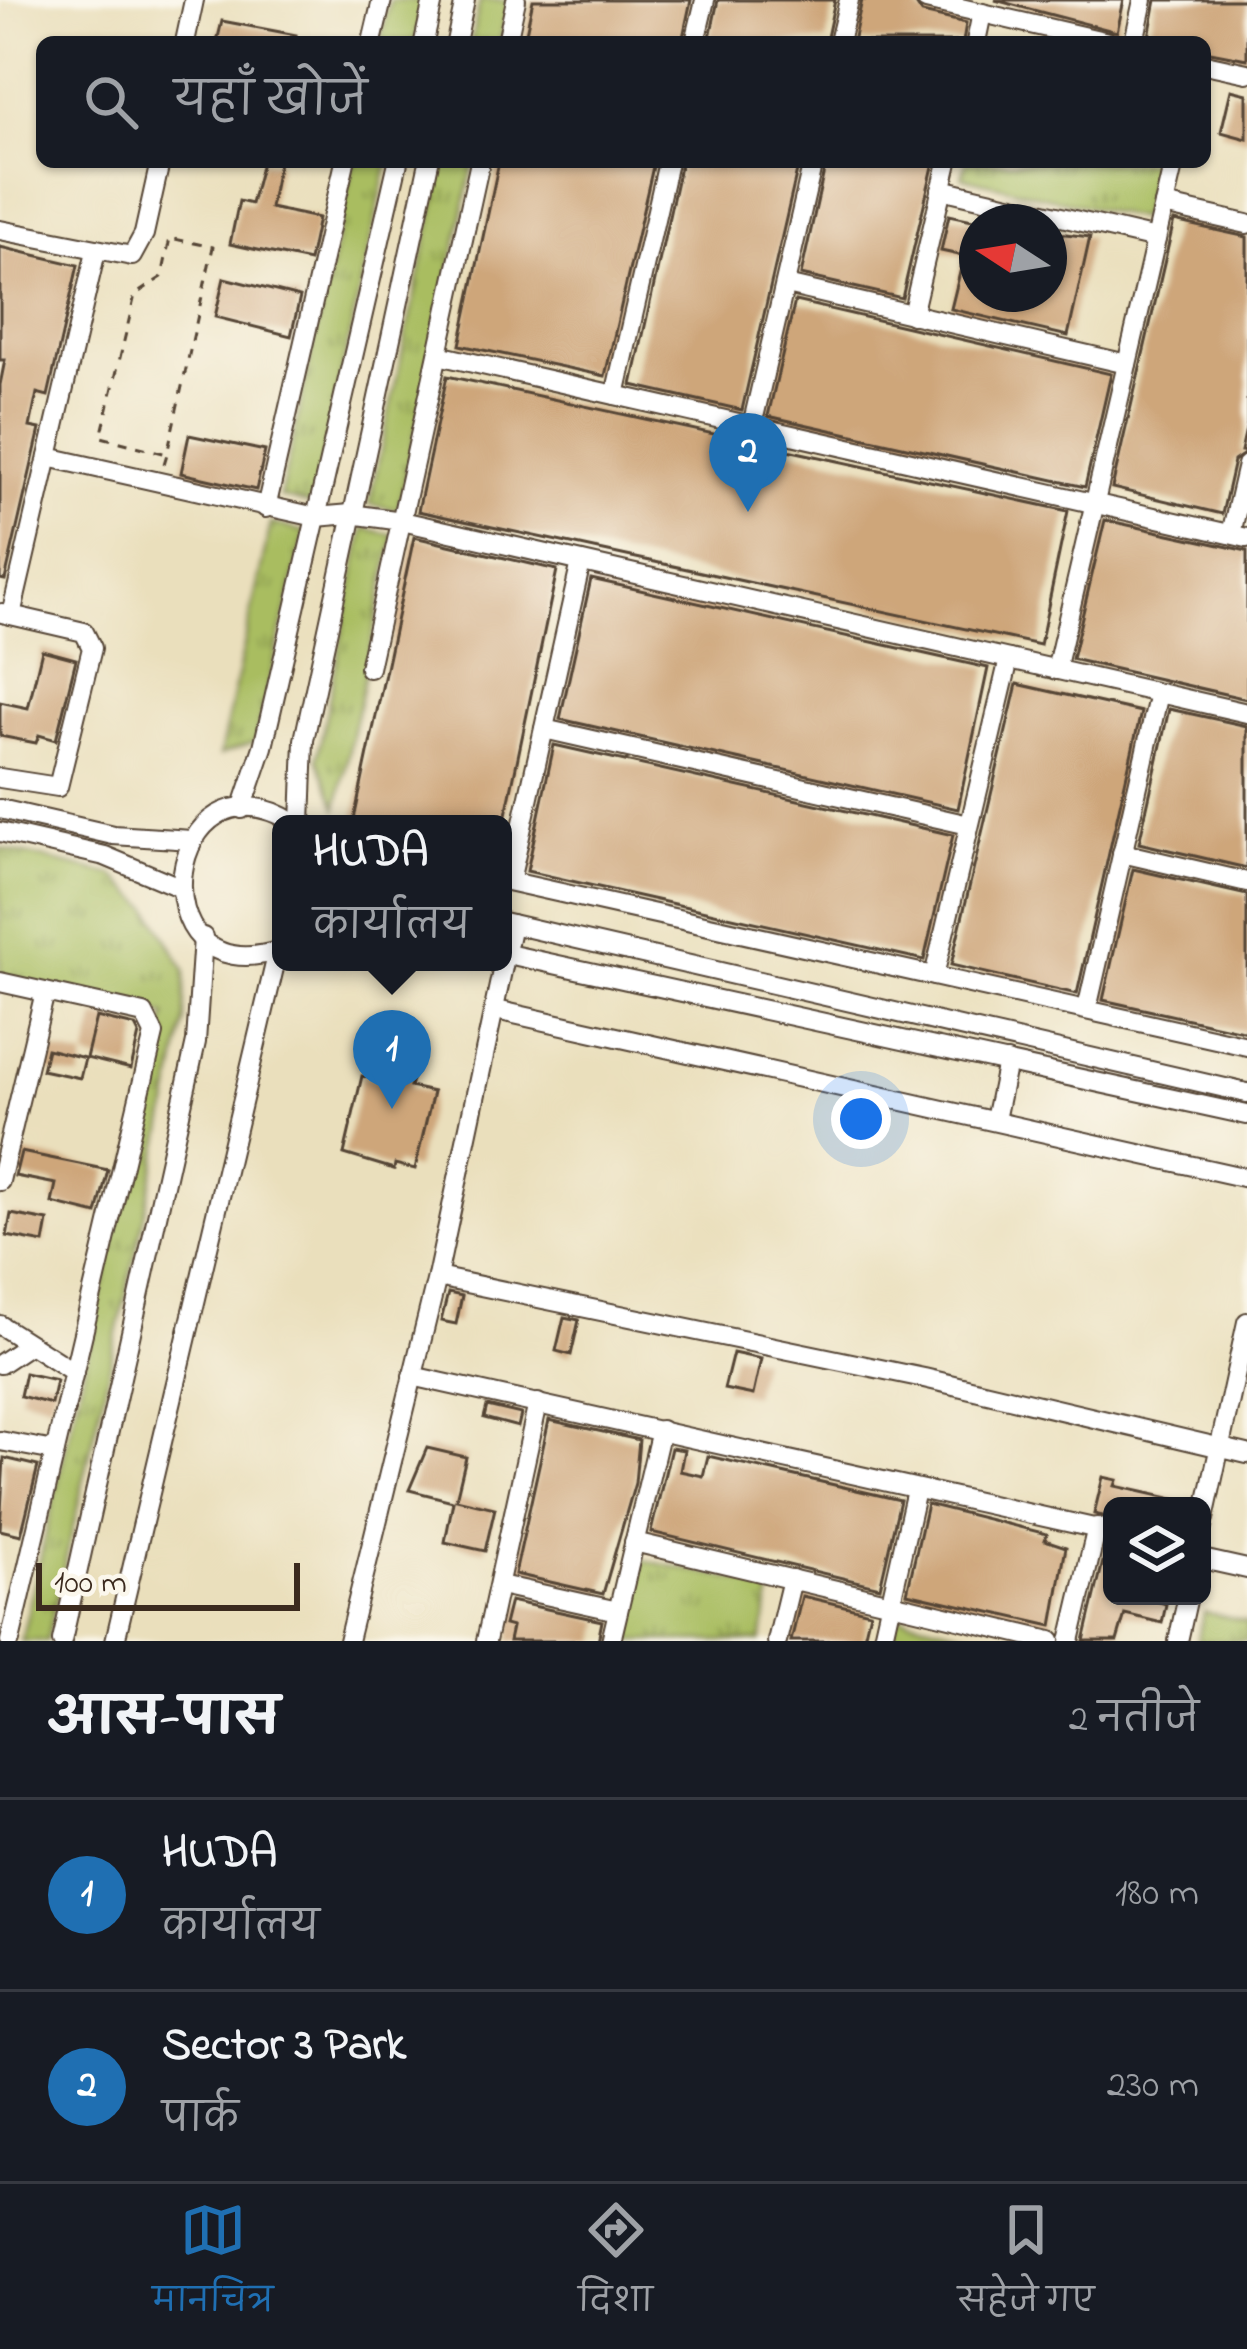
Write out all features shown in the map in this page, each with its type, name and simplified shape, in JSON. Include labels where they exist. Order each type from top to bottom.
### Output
[{"type":"street","points":[[186,36],[194,0]]},
{"type":"street","points":[[373,36],[382,0]]},
{"type":"street","points":[[425,36],[434,0]]},
{"type":"street","points":[[457,36],[465,0]]},
{"type":"street","points":[[508,36],[516,0]]},
{"type":"street","points":[[696,36],[704,0]]},
{"type":"street","points":[[840,36],[849,0]]},
{"type":"street","points":[[926,0],[1082,36]]},
{"type":"street","points":[[1135,36],[1143,0]]},
{"type":"street","points":[[977,36],[982,13]]},
{"type":"street","points":[[1211,65],[1247,74]]},
{"type":"street","points":[[0,230],[122,256],[140,248],[159,168]]},
{"type":"street","points":[[266,508],[344,168]]},
{"type":"street","points":[[242,809],[263,747],[397,168]]},
{"type":"street","points":[[299,815],[304,740],[428,168]]},
{"type":"street","points":[[369,668],[479,168]]},
{"type":"street","points":[[615,395],[667,168]]},
{"type":"street","points":[[752,426],[812,168]]},
{"type":"street","points":[[912,316],[946,168]]},
{"type":"street","points":[[1056,670],[1173,168]]},
{"type":"street","points":[[941,189],[1156,239]]},
{"type":"street","points":[[1164,205],[1247,224]]},
{"type":"street","points":[[0,778],[58,787],[92,648],[84,632],[6,614],[49,457],[96,251]]},
{"type":"street","points":[[786,285],[1127,364]]},
{"type":"street","points":[[438,355],[1239,536],[1247,465]]},
{"type":"street","points":[[49,457],[266,508],[316,517],[351,514],[402,521],[1247,713]]},
{"type":"street","points":[[512,860],[581,562]]},
{"type":"street","points":[[934,976],[1009,659]]},
{"type":"street","points":[[1087,1009],[1160,694]]},
{"type":"street","points":[[544,728],[969,825]]},
{"type":"street","points":[[0,809],[113,835],[192,840]]},
{"type":"street","points":[[272,951],[239,955],[203,938],[182,906],[179,887],[192,840],[223,814],[263,809],[277,815]]},
{"type":"street","points":[[0,832],[105,856],[179,887]]},
{"type":"street","points":[[1122,854],[1247,882]]},
{"type":"street","points":[[512,882],[1247,1046]]},
{"type":"street","points":[[512,924],[1247,1093]]},
{"type":"street","points":[[62,1641],[196,1042],[203,938]]},
{"type":"street","points":[[512,955],[1247,1114]]},
{"type":"street","points":[[115,1641],[275,971]]},
{"type":"street","points":[[348,1641],[436,1277],[460,1149],[503,971]]},
{"type":"street","points":[[0,982],[144,1014],[153,1022],[10,1641]]},
{"type":"street","points":[[0,1181],[8,1103],[45,992]]},
{"type":"street","points":[[496,1010],[1247,1178]]},
{"type":"street","points":[[995,1120],[1006,1062]]},
{"type":"street","points":[[436,1277],[924,1378],[1247,1454]]},
{"type":"street","points":[[1208,1497],[1247,1322]]},
{"type":"street","points":[[0,1325],[74,1372]]},
{"type":"street","points":[[0,1364],[27,1346]]},
{"type":"street","points":[[412,1376],[1103,1530]]},
{"type":"street","points":[[486,1641],[538,1403]]},
{"type":"street","points":[[611,1641],[661,1430]]},
{"type":"street","points":[[0,1441],[55,1451]]},
{"type":"street","points":[[882,1641],[916,1490]]},
{"type":"street","points":[[1070,1641],[1103,1533]]},
{"type":"street","points":[[634,1542],[1051,1641]]},
{"type":"street","points":[[1211,1561],[1247,1569]]},
{"type":"street","points":[[777,1641],[792,1580]]},
{"type":"street","points":[[500,1585],[618,1611]]},
{"type":"street","points":[[1178,1641],[1186,1605]]},
{"type":"path","points":[[160,483],[167,454],[213,247],[170,238],[162,277],[135,295],[101,437],[167,454]]},
{"type":"green space","points":[[390,0],[424,0],[416,36],[381,36]]},
{"type":"green space","points":[[480,0],[509,0],[501,36],[472,36]]},
{"type":"green space","points":[[353,168],[387,168],[312,505],[280,497]]},
{"type":"green space","points":[[443,168],[473,168],[398,510],[369,504]]},
{"type":"green space","points":[[964,168],[1153,168],[1140,219],[962,177]]},
{"type":"green space","points":[[271,523],[305,532],[255,742],[220,755]]},
{"type":"green space","points":[[364,528],[394,535],[337,808],[317,758]]},
{"type":"green space","points":[[0,848],[113,875],[150,909],[185,970],[185,1021],[163,1132],[47,1641],[21,1641],[166,1015],[0,976]]},
{"type":"green space","points":[[643,1560],[772,1588],[761,1641],[625,1641]]},
{"type":"green space","points":[[1204,1612],[1247,1622],[1247,1641],[1197,1641]]},
{"type":"green space","points":[[897,1616],[1001,1641],[892,1641]]},
{"type":"building","points":[[533,0],[691,0],[683,36],[525,36]]},
{"type":"building","points":[[718,0],[835,0],[827,36],[710,36]]},
{"type":"building","points":[[862,0],[913,0],[922,13],[966,23],[964,36],[854,36]]},
{"type":"building","points":[[995,0],[1124,0],[1117,32]]},
{"type":"building","points":[[1156,0],[1247,0],[1247,59],[1211,52],[1211,36],[1149,36]]},
{"type":"building","points":[[222,21],[296,35],[296,36],[218,36]]},
{"type":"building","points":[[1231,90],[1247,94],[1247,139],[1221,132]]},
{"type":"building","points":[[260,168],[278,168],[270,208],[318,218],[309,261],[230,244],[239,201],[251,204]]},
{"type":"building","points":[[498,168],[653,168],[605,376],[460,345]]},
{"type":"building","points":[[680,168],[798,168],[742,410],[632,385]]},
{"type":"building","points":[[825,168],[933,168],[902,298],[801,275]]},
{"type":"building","points":[[949,215],[959,217],[959,255],[941,251]]},
{"type":"building","points":[[1174,221],[1247,237],[1247,424],[1241,451],[1247,452],[1234,461],[1222,514],[1112,488]]},
{"type":"building","points":[[1067,234],[1090,237],[1068,336],[964,312],[1067,312]]},
{"type":"building","points":[[0,247],[78,265],[48,396],[37,393],[30,427],[40,429],[5,580],[0,579],[0,385],[5,360],[0,360]]},
{"type":"building","points":[[959,276],[959,311],[951,309]]},
{"type":"building","points":[[224,278],[300,297],[291,336],[215,317]]},
{"type":"building","points":[[795,301],[1111,374],[1085,487],[768,416]]},
{"type":"building","points":[[447,376],[1068,511],[1040,645],[418,511]]},
{"type":"building","points":[[189,435],[265,451],[256,490],[181,473]]},
{"type":"building","points":[[1105,520],[1247,551],[1247,699],[1072,659]]},
{"type":"building","points":[[414,537],[557,570],[506,815],[355,815]]},
{"type":"building","points":[[591,579],[988,668],[958,809],[560,719]]},
{"type":"building","points":[[42,650],[76,659],[56,740],[39,735],[36,743],[0,736],[0,702],[28,708]]},
{"type":"building","points":[[1017,684],[1141,712],[1077,994],[951,965]]},
{"type":"building","points":[[1169,709],[1247,726],[1247,868],[1139,843]]},
{"type":"building","points":[[554,745],[953,835],[924,960],[527,871]]},
{"type":"building","points":[[1133,869],[1247,895],[1247,1032],[1103,1000]]},
{"type":"building","points":[[96,1017],[135,1026],[139,1034],[131,1069],[86,1058]]},
{"type":"building","points":[[47,1049],[85,1058],[80,1078],[42,1070]]},
{"type":"building","points":[[391,1067],[414,1073],[410,1087],[433,1092],[415,1169],[395,1164],[394,1169],[344,1154],[362,1076],[387,1082]]},
{"type":"building","points":[[21,1152],[108,1170],[97,1214],[52,1203],[56,1184],[15,1176]]},
{"type":"building","points":[[11,1214],[48,1221],[44,1243],[7,1236]]},
{"type":"building","points":[[448,1293],[462,1296],[456,1324],[441,1321]]},
{"type":"building","points":[[564,1317],[579,1320],[571,1355],[556,1351]]},
{"type":"building","points":[[733,1353],[761,1359],[753,1395],[724,1389]]},
{"type":"building","points":[[25,1373],[56,1380],[51,1404],[20,1396]]},
{"type":"building","points":[[487,1406],[521,1414],[518,1427],[484,1418]]},
{"type":"building","points":[[549,1420],[639,1440],[635,1483],[603,1594],[515,1574]]},
{"type":"building","points":[[427,1448],[466,1457],[456,1499],[495,1508],[485,1551],[445,1542],[453,1501],[409,1490]]},
{"type":"building","points":[[671,1448],[684,1450],[680,1471],[703,1476],[708,1456],[900,1500],[880,1587],[651,1532]]},
{"type":"building","points":[[4,1458],[38,1466],[21,1535],[0,1530]]},
{"type":"building","points":[[1103,1477],[1117,1480],[1115,1486],[1164,1497],[1103,1497],[1103,1516],[1094,1514]]},
{"type":"building","points":[[927,1504],[1047,1534],[1045,1540],[1066,1547],[1052,1626],[907,1593]]},
{"type":"building","points":[[1103,1562],[1103,1605],[1166,1605],[1162,1623],[1125,1614],[1117,1641],[1084,1641]]},
{"type":"building","points":[[802,1596],[870,1612],[863,1641],[791,1641]]},
{"type":"building","points":[[510,1601],[602,1621],[598,1641],[509,1641],[512,1627],[504,1625]]},
{"type":"place","name":"Sector 3 Park","points":[[748,512]]},
{"type":"place","name":"HUDA","points":[[392,1109]]}]
